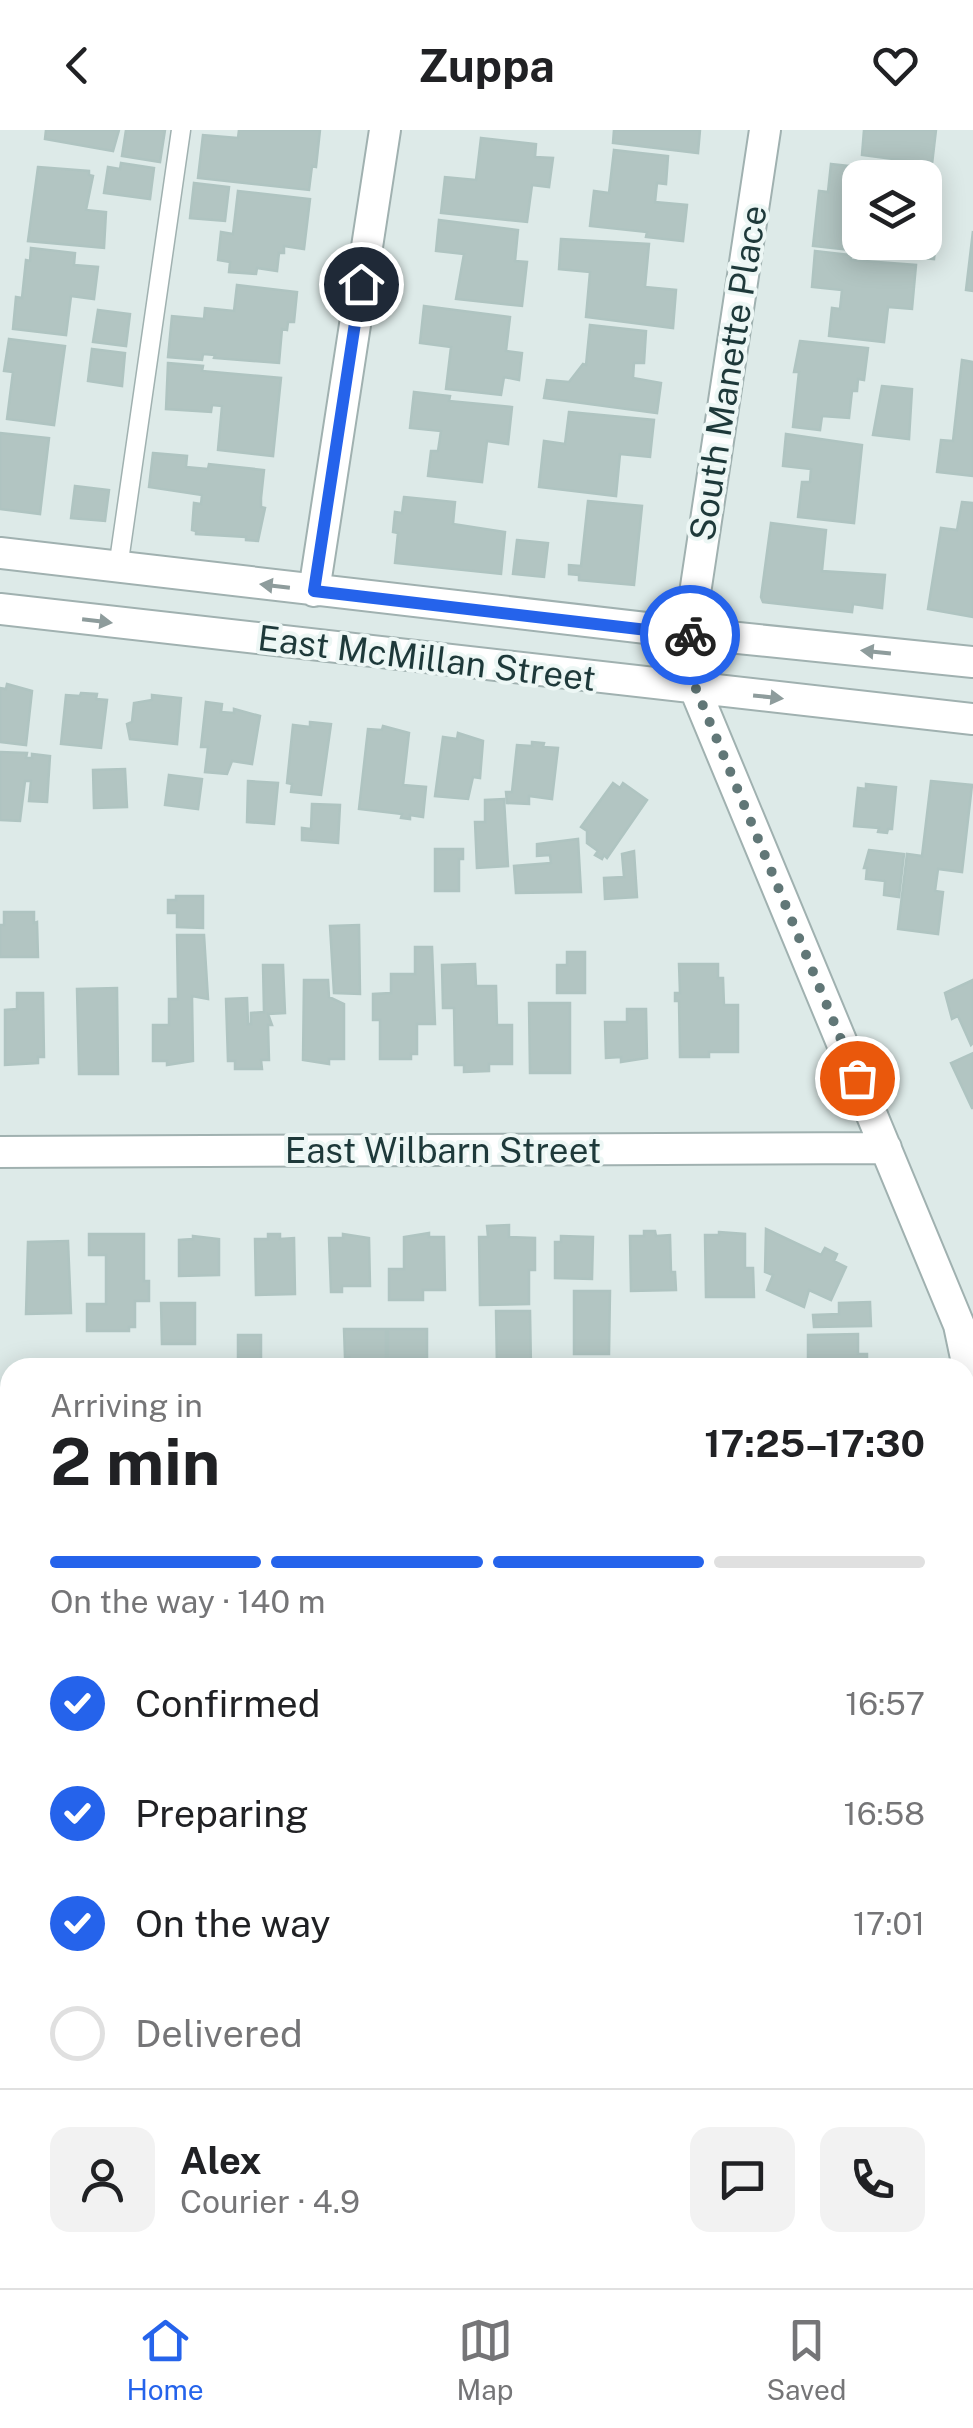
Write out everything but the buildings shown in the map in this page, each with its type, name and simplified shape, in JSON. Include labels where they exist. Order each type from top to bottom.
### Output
[{"type":"street","points":[[314,591],[385,130]]},
{"type":"street","name":"South Manette Place","points":[[765,130],[690,633],[696,689],[959,1325],[966,1358]]},
{"type":"street","name":"East McMillan Street","points":[[0,553],[973,662]]},
{"type":"street","name":"East McMillan Street","points":[[0,610],[973,719]]},
{"type":"street","name":"East Wilbarn Street","points":[[0,1152],[886,1148]]},
{"type":"lane","points":[[118,568],[181,130]]},
{"type":"way so far","points":[[690,635],[696,689],[857,1078]]},
{"type":"route","points":[[361,284],[314,591],[690,635]]}]
